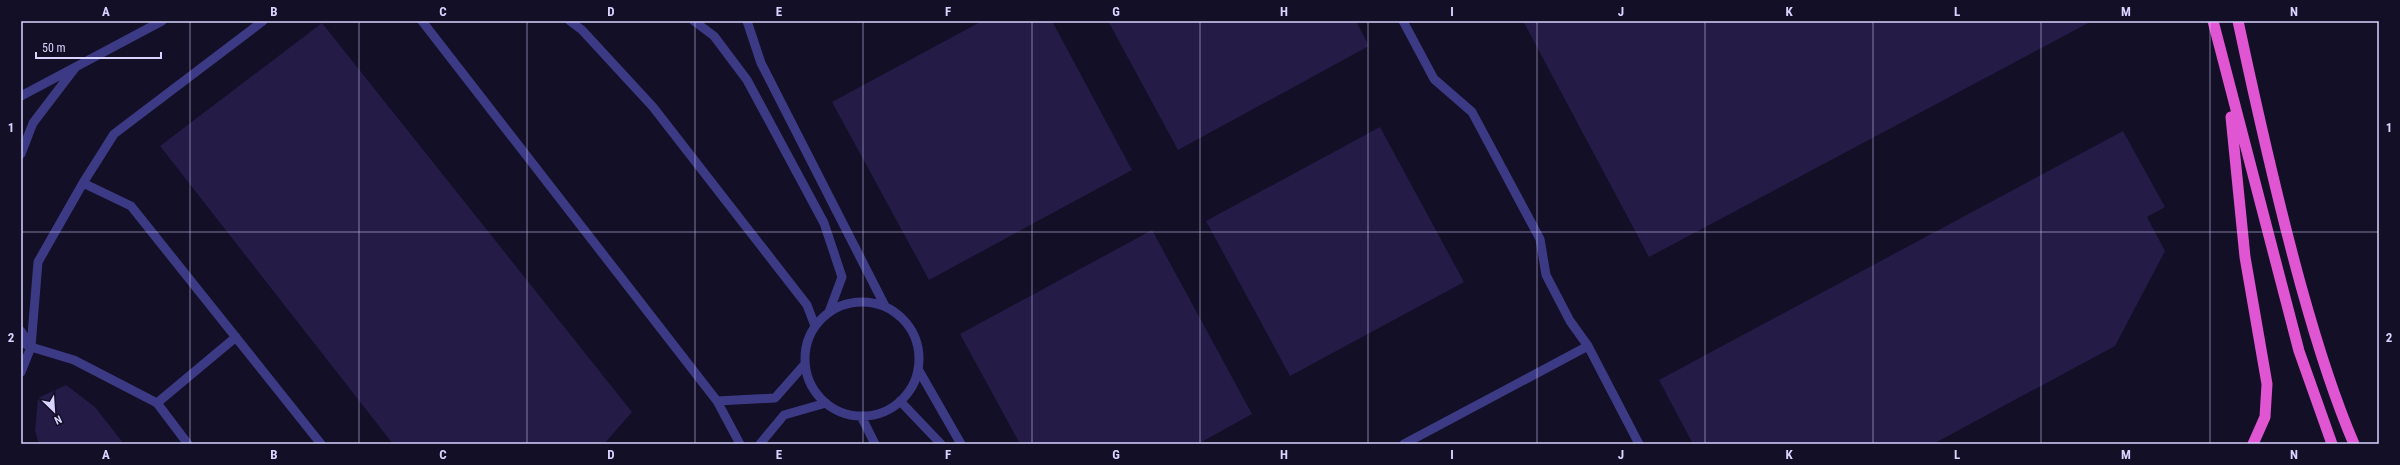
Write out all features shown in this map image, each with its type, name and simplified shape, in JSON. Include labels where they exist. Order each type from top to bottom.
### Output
[{"type":"highway","points":[[2213,21],[2228,84],[2299,351],[2332,444]]},
{"type":"highway","points":[[2238,21],[2268,158],[2296,266],[2328,378],[2354,444]]},
{"type":"highway","points":[[2228,84],[2244,252],[2267,384],[2266,417],[2253,444]]},
{"type":"lane","points":[[21,96],[78,64],[162,21]]},
{"type":"lane","points":[[21,372],[31,347],[38,262],[83,183],[114,134],[263,21]]},
{"type":"lane","points":[[422,21],[717,401],[740,444]]},
{"type":"lane","points":[[570,21],[582,30],[653,107],[807,305],[815,326]]},
{"type":"lane","points":[[694,21],[714,36],[747,80],[824,223],[842,277],[829,312]]},
{"type":"lane","points":[[747,21],[761,63],[884,306]]},
{"type":"lane","points":[[1403,21],[1434,79],[1472,112],[1540,239],[1546,274],[1570,321],[1588,346],[1639,444]]},
{"type":"lane","points":[[21,154],[33,123],[78,64]]},
{"type":"lane","points":[[83,183],[131,206],[321,444]]},
{"type":"lane","points":[[866,302],[884,306],[901,316],[913,332],[919,350],[918,369],[912,387],[900,401],[888,409],[875,414],[861,416],[842,412],[826,403],[815,392],[808,379],[805,364],[807,344],[815,326],[829,312],[846,304],[866,302]]},
{"type":"lane","points":[[21,332],[31,347]]},
{"type":"lane","points":[[157,403],[236,337]]},
{"type":"lane","points":[[21,342],[31,347],[74,360],[157,403],[188,444]]},
{"type":"lane","points":[[1404,444],[1588,346]]},
{"type":"lane","points":[[717,401],[775,398],[805,364]]},
{"type":"lane","points":[[918,369],[961,444]]},
{"type":"lane","points":[[900,401],[941,444]]},
{"type":"lane","points":[[760,444],[784,415],[826,403]]},
{"type":"lane","points":[[861,416],[875,444]]},
{"type":"building","points":[[982,21],[1052,21],[1132,170],[929,280],[832,102]]},
{"type":"building","points":[[1108,21],[1356,21],[1369,46],[1178,150]]},
{"type":"building","points":[[1523,21],[2092,21],[1649,257]]},
{"type":"building","points":[[322,23],[632,412],[604,444],[393,444],[160,146]]},
{"type":"building","points":[[1380,127],[1464,282],[1290,376],[1206,221]]},
{"type":"building","points":[[2123,131],[2165,207],[2147,217],[2165,251],[2115,346],[1933,444],[1693,444],[1659,380]]},
{"type":"building","points":[[1152,230],[1252,414],[1198,444],[1020,444],[960,334]]},
{"type":"building","points":[[66,385],[95,407],[124,444],[39,444],[35,431],[38,398]]}]
